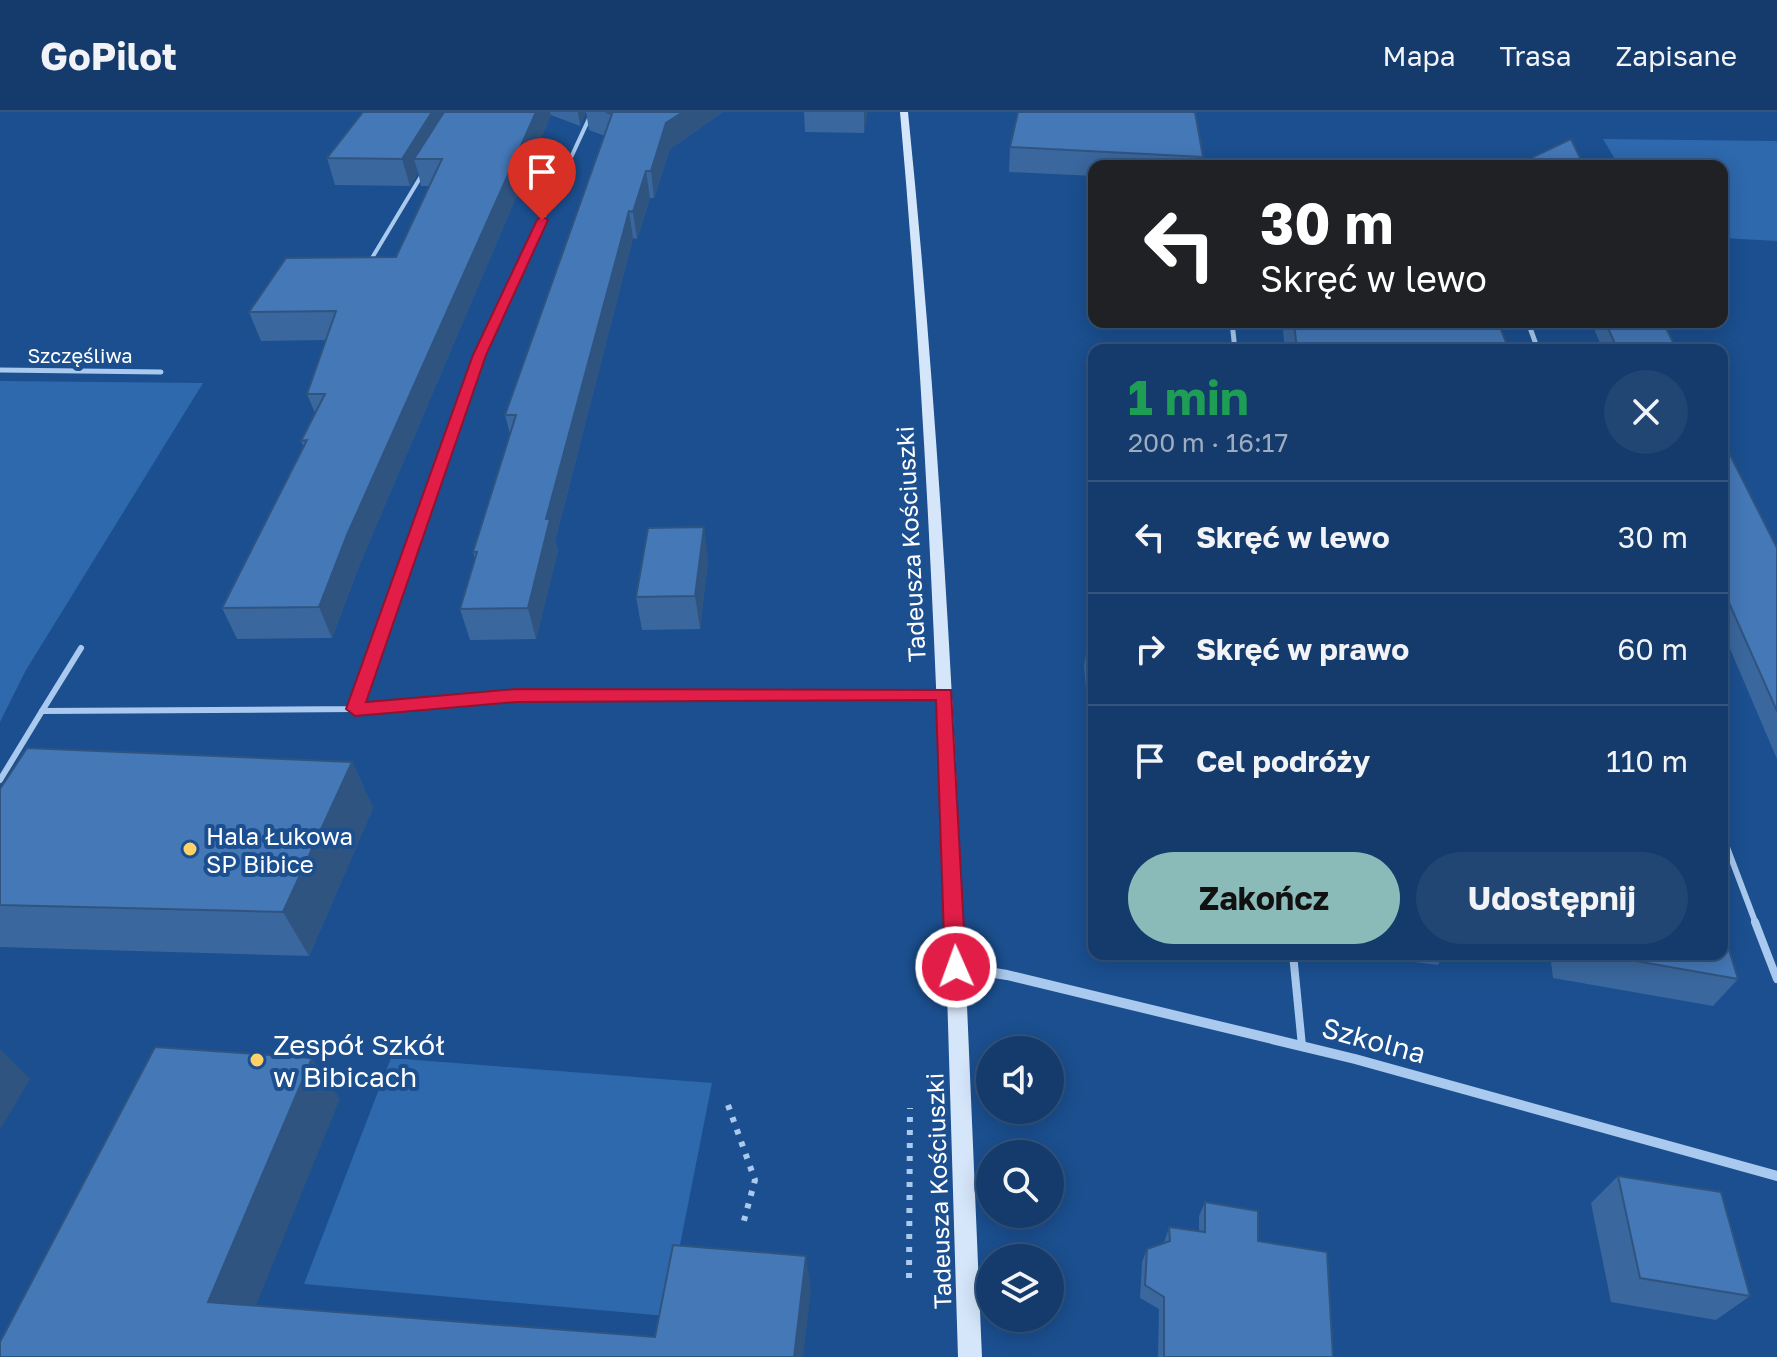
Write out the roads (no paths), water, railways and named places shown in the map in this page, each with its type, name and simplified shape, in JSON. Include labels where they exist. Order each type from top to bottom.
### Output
[{"type":"street","name":"Tadeusza Kościuszki","points":[[904,112],[919,270],[945,694],[970,1357]]},
{"type":"street","name":"Szkolna","points":[[956,967],[1007,975],[1302,1046],[1777,1176]]},
{"type":"lane","points":[[355,709],[480,355],[592,112]]},
{"type":"lane","points":[[368,264],[429,163]]},
{"type":"lane","name":"Szczęśliwa","points":[[0,370],[161,372]]},
{"type":"lane","points":[[0,780],[81,648]]},
{"type":"lane","points":[[42,711],[355,709],[517,695],[945,694]]},
{"type":"lane","points":[[1728,850],[1777,979]]},
{"type":"lane","points":[[1294,960],[1302,1046]]},
{"type":"place","name":"Hala Łukowa SP Bibice","points":[[190,849]]},
{"type":"place","name":"Zespół Szkół w Bibicach","points":[[257,1060]]}]
